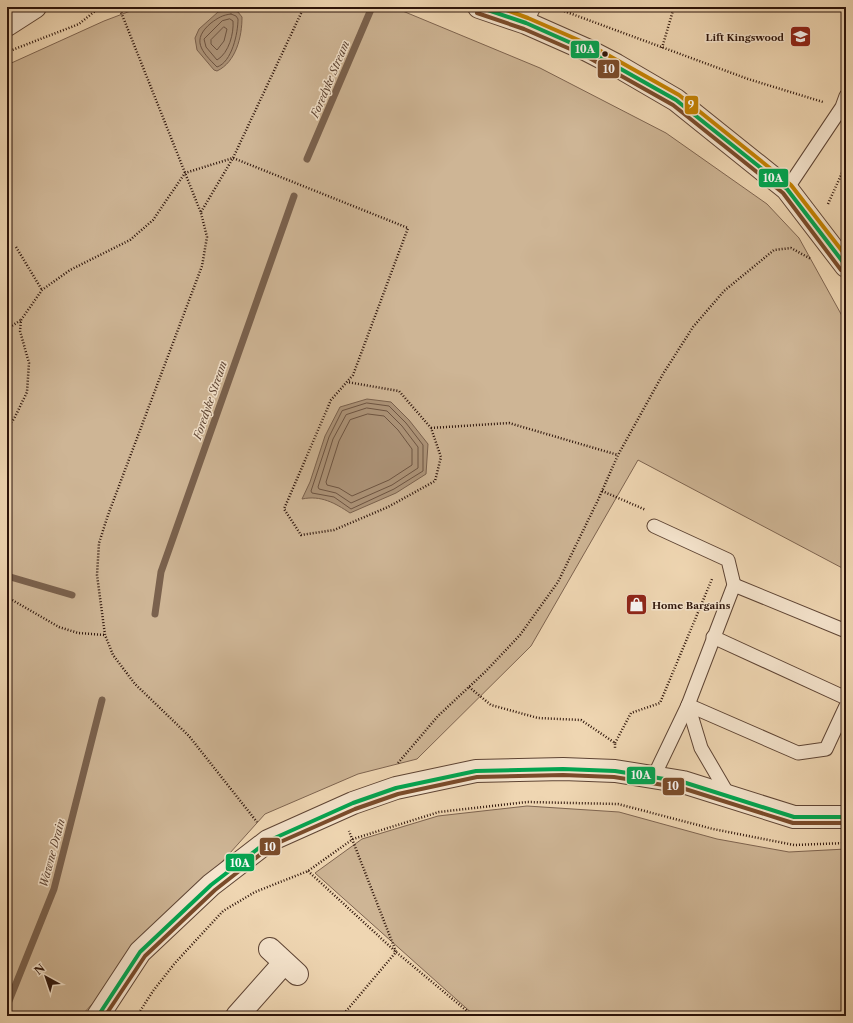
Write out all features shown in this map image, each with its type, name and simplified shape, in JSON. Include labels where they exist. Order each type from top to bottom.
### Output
[{"type":"street","points":[[7,26],[35,7]]},
{"type":"street","points":[[480,7],[530,15],[664,92],[787,189],[840,257]]},
{"type":"street","points":[[98,1016],[140,952],[211,885],[268,841],[353,803],[396,788],[476,771],[563,769],[615,771],[654,776],[683,782],[794,817],[846,817]]},
{"type":"street","points":[[237,1016],[284,962]]},
{"type":"lane","points":[[787,189],[844,102]]},
{"type":"lane","points":[[654,520],[728,560],[734,584],[688,705],[654,776]]},
{"type":"lane","points":[[734,584],[846,631]]},
{"type":"lane","points":[[713,637],[846,698]]},
{"type":"lane","points":[[688,705],[798,753],[826,749],[846,706]]},
{"type":"lane","points":[[688,705],[701,748],[729,796]]},
{"type":"path","points":[[7,52],[79,24],[100,7]]},
{"type":"path","points":[[119,7],[201,212],[207,237],[202,266],[111,507],[99,543],[97,575],[105,635],[113,655],[135,684],[189,736],[258,823],[268,841]]},
{"type":"path","points":[[201,212],[233,158],[304,7]]},
{"type":"path","points":[[554,7],[748,79],[844,102]]},
{"type":"path","points":[[662,48],[674,7]]},
{"type":"path","points":[[7,329],[21,320],[42,290],[70,270],[130,240],[153,220],[185,173],[233,158],[408,228],[353,375],[331,400],[284,509],[301,535],[334,530],[388,507],[434,481],[441,458],[431,428],[399,391],[347,382]]},
{"type":"path","points":[[825,210],[846,164]]},
{"type":"path","points":[[16,247],[42,290]]},
{"type":"path","points":[[395,767],[438,716],[520,635],[558,582],[618,455],[663,374],[694,328],[724,291],[774,250],[791,248],[817,262],[840,257]]},
{"type":"path","points":[[7,427],[14,419],[27,392],[29,363],[20,331],[21,320]]},
{"type":"path","points":[[431,428],[509,423],[618,455]]},
{"type":"path","points":[[602,491],[654,520]]},
{"type":"path","points":[[615,771],[615,743],[631,713],[660,703],[714,574]]},
{"type":"path","points":[[7,597],[59,627],[78,634],[105,635]]},
{"type":"path","points":[[469,687],[491,705],[538,718],[581,720],[615,743]]},
{"type":"path","points":[[137,1016],[153,991],[175,963],[223,911],[255,892],[308,871],[353,839],[439,812],[527,802],[618,804],[714,829],[794,845],[846,843]]},
{"type":"path","points":[[338,811],[353,839],[396,952]]},
{"type":"path","points":[[308,871],[396,952],[473,1016]]},
{"type":"path","points":[[342,1016],[396,952]]},
{"type":"shaded area","points":[[141,7],[393,7],[540,68],[666,133],[767,204],[799,238],[846,323],[846,570],[638,460],[531,646],[417,759],[358,774],[265,814],[81,1016],[7,1016],[7,65],[104,21]]},
{"type":"shaded area","points":[[527,806],[619,812],[717,839],[789,852],[846,849],[846,1016],[475,1016],[315,873],[362,839],[438,816]]},
{"type":"water","points":[[231,10],[238,12],[242,17],[241,33],[237,48],[229,62],[217,71],[214,70],[197,50],[195,38],[199,29],[218,12]]},
{"type":"water","points":[[367,399],[391,402],[409,420],[428,444],[426,474],[396,493],[350,513],[339,506],[322,499],[302,499],[310,482],[325,436],[340,407]]},
{"type":"waterway","name":"Foredyke Stream","points":[[307,159],[372,7]]},
{"type":"waterway","name":"Foredyke Stream","points":[[155,614],[161,572],[294,196]]},
{"type":"waterway","points":[[7,576],[72,595]]},
{"type":"waterway","name":"Wawne Drain","points":[[7,1006],[54,889],[102,700]]},
{"type":"transit line","name":"10A","points":[[479,7],[526,23],[587,50],[676,100],[787,189],[846,266]]},
{"type":"transit line","name":"9","points":[[498,7],[528,18],[590,45],[679,95],[791,185],[846,256]]},
{"type":"transit line","name":"10","points":[[477,13],[524,29],[584,55],[673,105],[783,193],[841,270]]},
{"type":"transit line","name":"10A","points":[[98,1016],[140,952],[211,885],[268,841],[353,803],[396,788],[476,771],[563,769],[615,771],[683,782],[794,817],[846,817]]},
{"type":"transit line","name":"10","points":[[105,1016],[145,956],[215,890],[271,846],[355,809],[398,794],[477,777],[563,775],[614,777],[682,788],[793,823],[846,823]]},
{"type":"place","name":"Lift Kingswood","points":[[800,37]]},
{"type":"place","name":"Home Bargains","points":[[636,605]]}]
